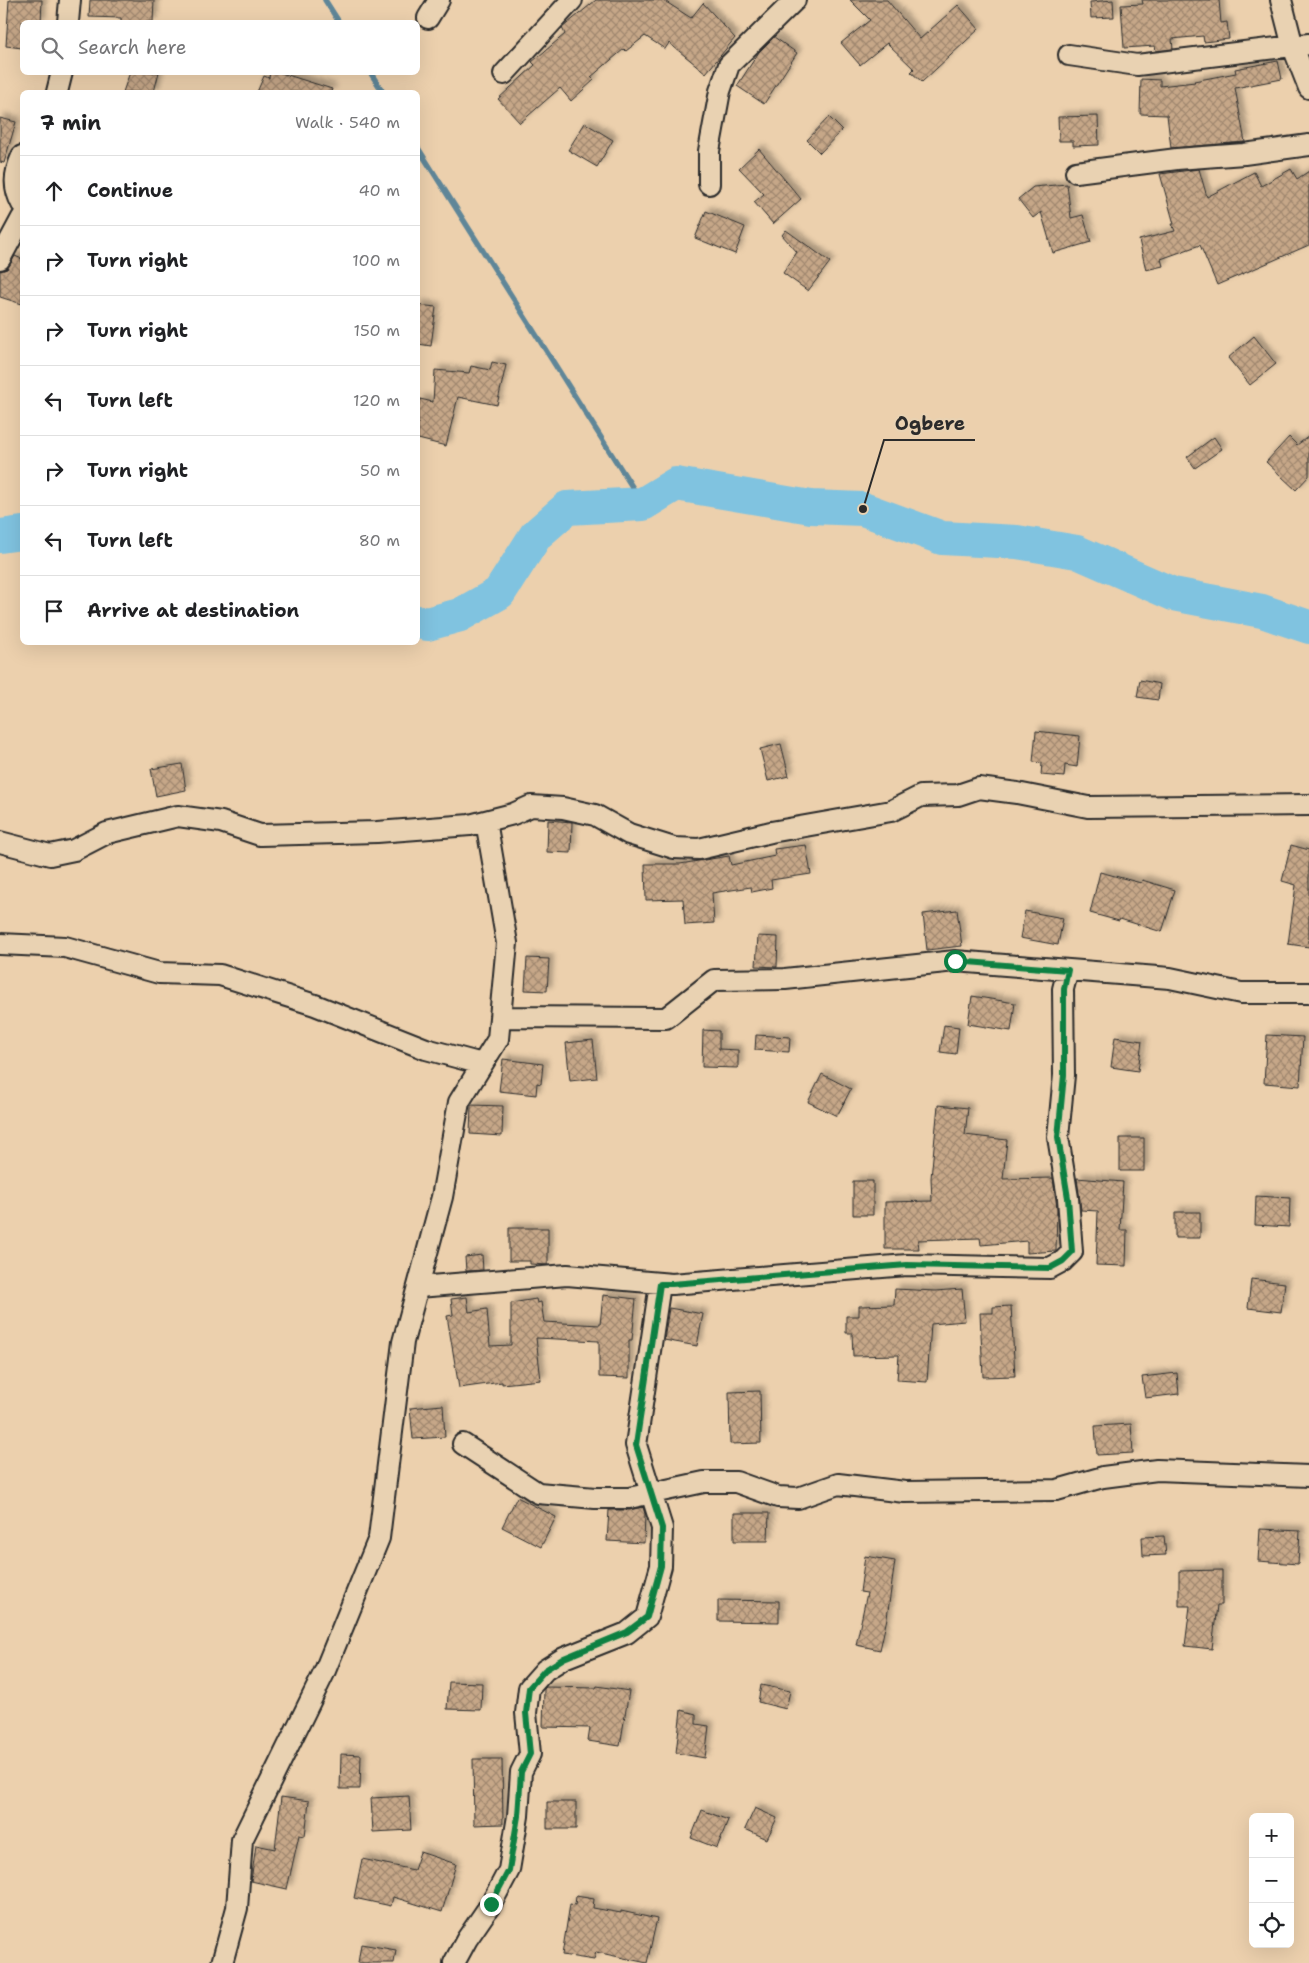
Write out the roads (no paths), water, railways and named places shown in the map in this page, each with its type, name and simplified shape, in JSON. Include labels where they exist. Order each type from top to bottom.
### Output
[{"type":"street","points":[[68,20],[70,0]]},
{"type":"street","points":[[428,18],[439,0]]},
{"type":"street","points":[[504,74],[572,0]]},
{"type":"street","points":[[709,184],[709,150],[720,91],[729,65],[795,0]]},
{"type":"street","points":[[1281,0],[1301,46],[1309,88]]},
{"type":"street","points":[[1069,55],[1137,64],[1301,46]]},
{"type":"street","points":[[58,90],[61,75]]},
{"type":"street","points":[[1076,172],[1309,145]]},
{"type":"street","points":[[20,162],[14,179],[16,192],[20,200]]},
{"type":"street","points":[[0,259],[20,222]]},
{"type":"street","points":[[0,842],[50,855],[74,850],[108,833],[178,816],[220,822],[260,835],[378,832],[470,825],[513,814],[531,806],[563,808],[595,815],[629,834],[674,848],[699,850],[771,832],[891,811],[921,796],[958,795],[979,788],[1017,793],[1088,807],[1309,805]]},
{"type":"street","points":[[222,1963],[237,1908],[242,1840],[324,1673],[379,1538],[403,1342],[442,1197],[458,1102],[498,1039],[507,943],[486,821]]},
{"type":"street","points":[[0,944],[65,947],[160,973],[220,976],[316,1005],[426,1049],[482,1064]]},
{"type":"street","points":[[500,1017],[666,1018],[714,980],[785,979],[955,961],[1170,978],[1241,993],[1309,993]]},
{"type":"street","points":[[418,1286],[567,1275],[672,1284],[907,1265],[1050,1268],[1063,1261],[1072,1252],[1068,1198],[1058,1137],[1064,1075],[1064,989],[1068,970]]},
{"type":"street","points":[[454,1963],[466,1939],[491,1904],[509,1870],[518,1816],[521,1772],[530,1754],[526,1713],[529,1688],[545,1670],[564,1658],[627,1632],[647,1617],[661,1566],[662,1528],[636,1445],[660,1284]]},
{"type":"street","points":[[463,1444],[538,1493],[596,1498],[629,1498],[704,1482],[736,1482],[778,1496],[798,1498],[838,1484],[905,1492],[1057,1490],[1103,1477],[1157,1470],[1309,1476]]},
{"type":"waterway","points":[[325,0],[338,20]]},
{"type":"waterway","points":[[372,75],[382,90]]},
{"type":"waterway","points":[[420,151],[643,504]]},
{"type":"waterway","points":[[420,622],[427,624],[460,615],[499,593],[536,535],[567,508],[643,504],[676,484],[811,507],[863,509],[942,538],[1017,542],[1077,552],[1173,594],[1262,611],[1309,627]]},
{"type":"waterway","points":[[0,536],[20,533]]},
{"type":"place","name":"Ogbere","points":[[863,509]]}]
